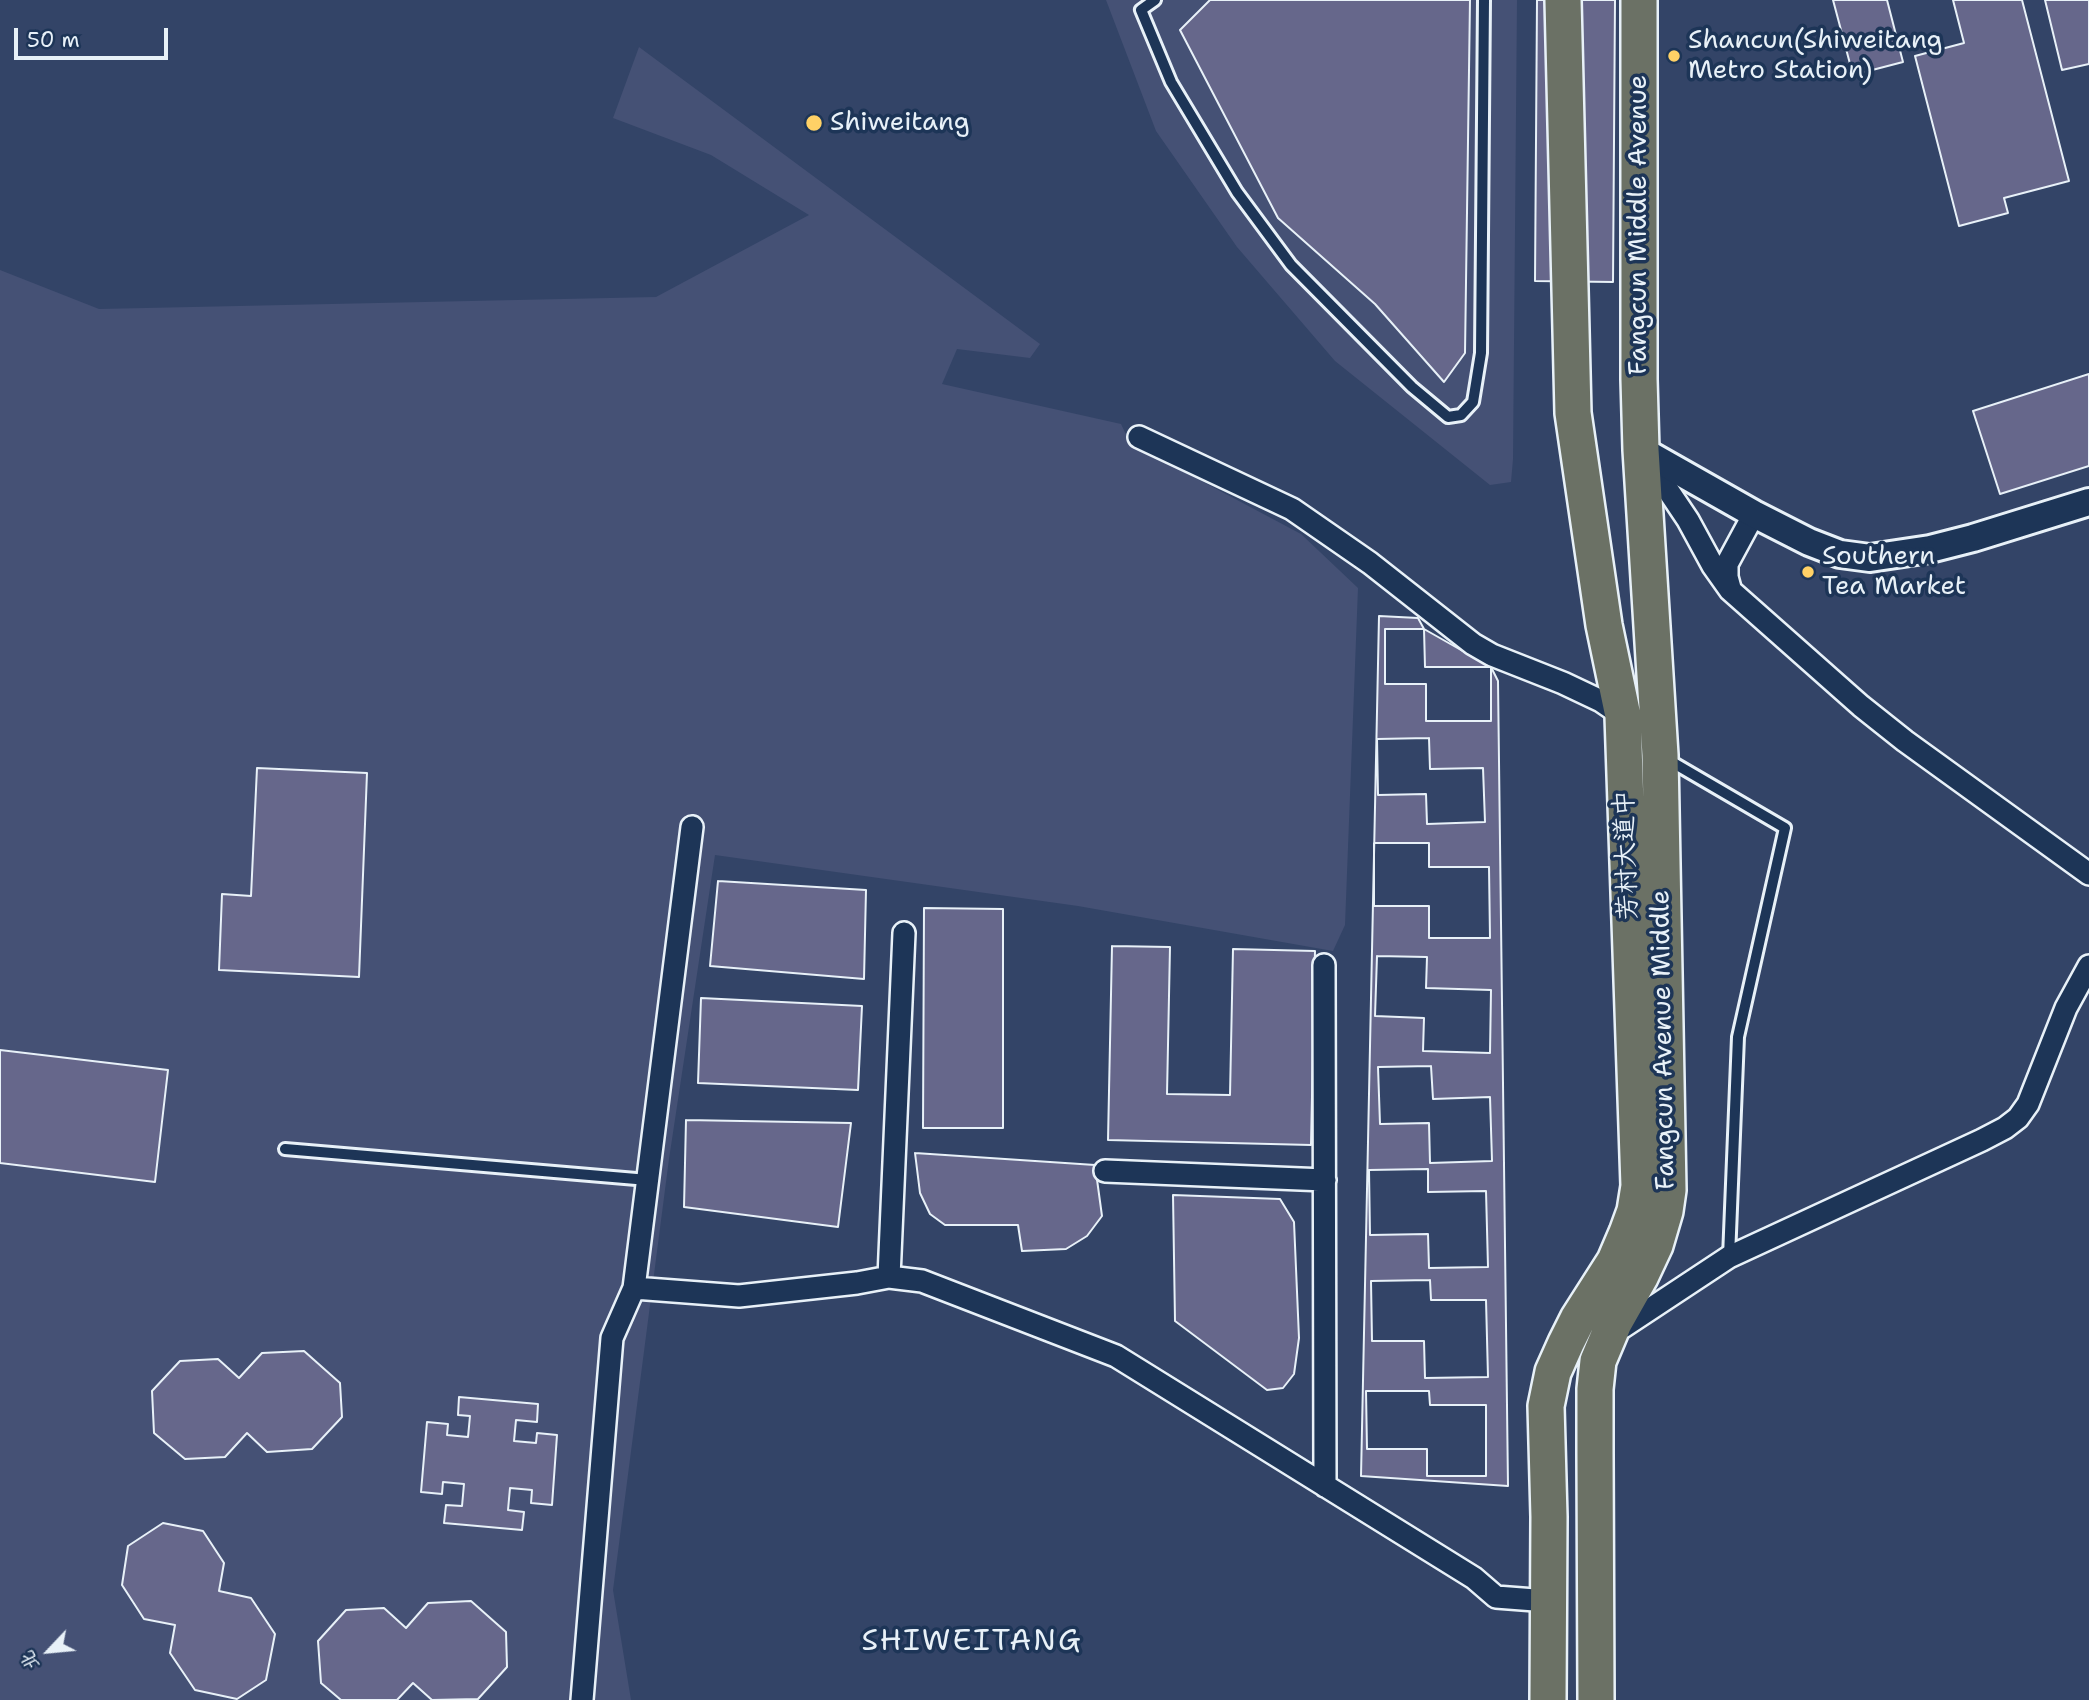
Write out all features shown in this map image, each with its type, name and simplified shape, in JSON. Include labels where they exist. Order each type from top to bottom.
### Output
[{"type":"highway","points":[[1563,0],[1573,413],[1604,625],[1623,716]]},
{"type":"highway","name":"Fangcun Middle Avenue","points":[[1639,0],[1638,302],[1642,450]]},
{"type":"highway","name":"Fangcun Avenue Middle","points":[[1596,1700],[1595,1389],[1598,1360],[1655,1245],[1668,1189],[1658,695],[1653,665],[1642,450]]},
{"type":"highway","name":"Fangcun Avenue Middle","points":[[1548,1700],[1549,1517],[1546,1406],[1553,1372],[1578,1319],[1615,1261],[1635,1211],[1639,1186],[1623,716]]},
{"type":"street","points":[[1139,437],[1292,509],[1362,557],[1473,644],[1492,655],[1601,701],[1623,716]]},
{"type":"street","points":[[1642,450],[1809,542],[1840,554],[1870,558],[1962,541],[2089,502]]},
{"type":"street","points":[[1642,450],[1730,590],[1905,741],[2089,874]]},
{"type":"street","points":[[1730,590],[1727,564],[1754,514]]},
{"type":"street","points":[[582,1700],[612,1338],[634,1288],[692,827]]},
{"type":"street","points":[[889,1277],[904,933]]},
{"type":"street","points":[[1324,965],[1325,1486]]},
{"type":"street","points":[[1623,1327],[1729,1257],[1982,1140],[2018,1118],[2028,1104],[2066,1008],[2089,966]]},
{"type":"street","points":[[1105,1171],[1325,1180]]},
{"type":"street","points":[[634,1288],[739,1296],[889,1277],[922,1281],[1116,1356],[1474,1578],[1496,1597],[1548,1601]]},
{"type":"lane","points":[[1155,0],[1141,10],[1171,82],[1237,192],[1292,265],[1412,387],[1448,417],[1461,415],[1473,402],[1482,353],[1484,0]]},
{"type":"lane","points":[[1660,755],[1786,828],[1738,1037],[1729,1257]]},
{"type":"lane","points":[[285,1149],[648,1180]]},
{"type":"shaded area","points":[[1106,0],[1517,0],[1511,482],[1490,485],[1335,361],[1237,247],[1156,131]]},
{"type":"shaded area","points":[[639,47],[1040,344],[1030,358],[957,349],[942,384],[1121,424],[1130,443],[1301,534],[1358,588],[1345,925],[1333,951],[1078,906],[715,855],[669,1159],[613,1590],[631,1700],[0,1700],[0,270],[99,309],[656,297],[809,215],[711,155],[613,118]]},
{"type":"building","points":[[1210,0],[1470,0],[1465,353],[1444,382],[1375,304],[1278,218],[1180,30]]},
{"type":"building","points":[[1537,0],[1615,0],[1613,282],[1535,281]]},
{"type":"building","points":[[1833,0],[1887,0],[1903,62],[1853,75]]},
{"type":"building","points":[[1953,0],[2022,0],[2069,181],[2004,198],[2008,213],[1959,226],[1915,56],[1964,43]]},
{"type":"building","points":[[2045,0],[2089,0],[2089,64],[2062,70]]},
{"type":"building","points":[[2089,374],[2089,466],[2000,494],[1973,411]]},
{"type":"building","points":[[1379,616],[1418,618],[1424,629],[1491,667],[1498,681],[1508,1486],[1361,1476]]},
{"type":"building","points":[[1385,629],[1424,629],[1425,667],[1491,667],[1491,721],[1426,721],[1426,684],[1385,684]]},
{"type":"building","points":[[1429,738],[1430,769],[1483,768],[1485,822],[1427,824],[1426,794],[1378,795],[1377,739]]},
{"type":"building","points":[[257,768],[367,773],[359,977],[219,970],[222,894],[251,896]]},
{"type":"building","points":[[1374,843],[1429,843],[1429,867],[1489,867],[1490,938],[1429,938],[1429,906],[1374,906]]},
{"type":"building","points":[[718,881],[866,890],[864,979],[710,966]]},
{"type":"building","points":[[924,908],[1003,909],[1003,1128],[923,1128]]},
{"type":"building","points":[[1112,946],[1170,947],[1167,1094],[1230,1095],[1233,949],[1315,951],[1311,1145],[1108,1140]]},
{"type":"building","points":[[1377,956],[1427,957],[1426,988],[1491,990],[1490,1053],[1423,1051],[1424,1018],[1375,1016]]},
{"type":"building","points":[[701,998],[862,1006],[858,1090],[698,1083]]},
{"type":"building","points":[[0,1050],[168,1070],[155,1182],[0,1163]]},
{"type":"building","points":[[1431,1066],[1433,1099],[1490,1097],[1492,1161],[1430,1163],[1429,1123],[1380,1124],[1378,1067]]},
{"type":"building","points":[[686,1120],[851,1123],[838,1227],[684,1207]]},
{"type":"building","points":[[915,1153],[1095,1165],[1102,1216],[1087,1236],[1066,1249],[1022,1251],[1018,1225],[945,1225],[930,1214],[920,1193]]},
{"type":"building","points":[[1428,1169],[1428,1192],[1486,1191],[1488,1267],[1429,1268],[1428,1234],[1370,1235],[1369,1170]]},
{"type":"building","points":[[1173,1195],[1280,1199],[1294,1222],[1299,1338],[1294,1374],[1283,1388],[1267,1390],[1175,1321]]},
{"type":"building","points":[[1430,1280],[1431,1300],[1486,1300],[1488,1377],[1425,1378],[1424,1341],[1372,1341],[1371,1281]]},
{"type":"building","points":[[304,1351],[340,1383],[342,1417],[312,1449],[267,1452],[247,1433],[225,1457],[185,1459],[154,1433],[152,1391],[180,1361],[218,1359],[239,1378],[262,1353]]},
{"type":"building","points":[[1366,1391],[1429,1391],[1430,1405],[1486,1405],[1486,1476],[1427,1476],[1427,1449],[1367,1449]]},
{"type":"building","points":[[459,1397],[538,1404],[537,1422],[516,1420],[514,1441],[536,1443],[537,1433],[557,1435],[552,1505],[531,1503],[532,1490],[510,1488],[508,1510],[524,1512],[522,1530],[444,1523],[446,1505],[462,1506],[464,1484],[443,1482],[442,1494],[421,1492],[427,1422],[448,1424],[447,1435],[468,1437],[470,1416],[458,1415]]},
{"type":"building","points":[[163,1523],[203,1531],[224,1563],[219,1591],[251,1598],[275,1634],[266,1680],[237,1699],[195,1690],[170,1653],[175,1625],[144,1619],[122,1585],[128,1546]]},
{"type":"building","points":[[471,1601],[506,1632],[507,1667],[478,1699],[432,1700],[413,1683],[397,1700],[341,1700],[321,1683],[318,1641],[346,1610],[384,1608],[406,1628],[428,1603]]},
{"type":"place","name":"Shancun(Shiweitang Metro Station)","points":[[1674,56]]},
{"type":"place","name":"Shiweitang","points":[[814,123]]},
{"type":"place","name":"Southern Tea Market","points":[[1808,572]]},
{"type":"district","name":"SHIWEITANG","points":[[972,1642]]}]
